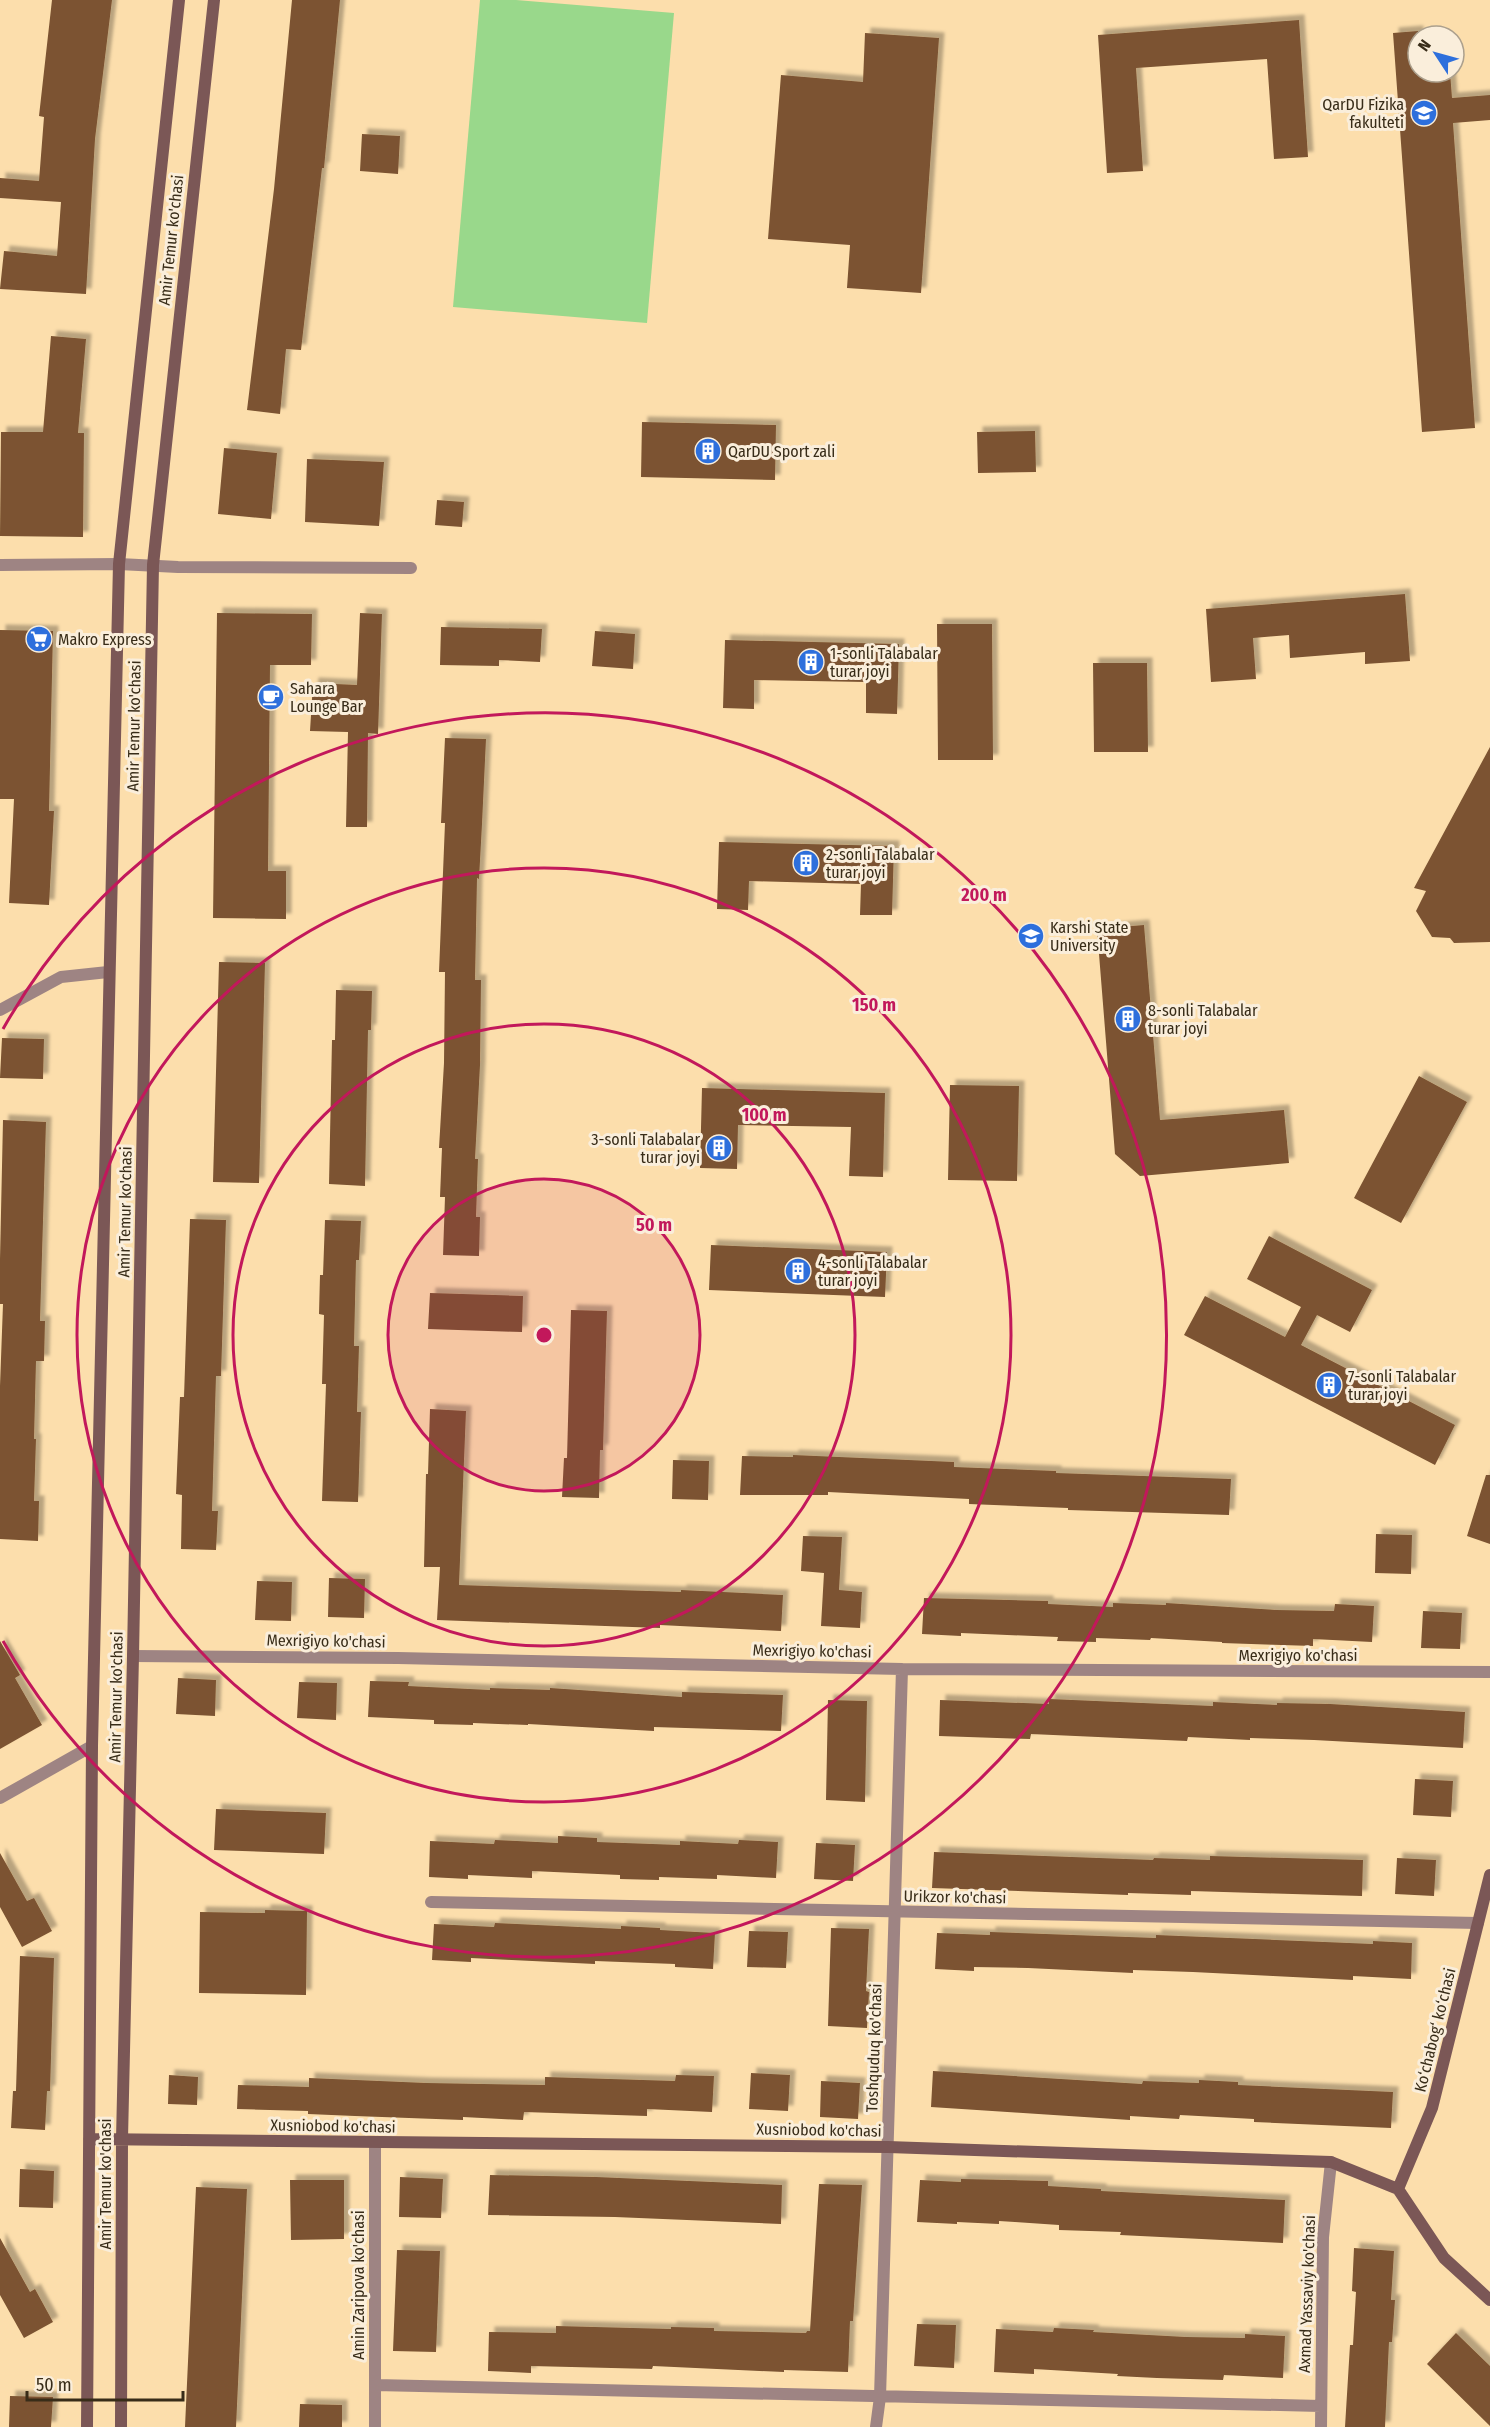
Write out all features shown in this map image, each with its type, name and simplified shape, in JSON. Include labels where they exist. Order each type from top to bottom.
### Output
[{"type":"main road","name":"Amir Temur ko'chasi","points":[[87,2427],[92,1746],[119,564],[179,0]]},
{"type":"main road","name":"Amir Temur ko'chasi","points":[[121,2427],[122,2139],[153,565],[214,0]]},
{"type":"main road","name":"Ko‘chabog‘ ko‘chasi","points":[[1398,2189],[1432,2108],[1490,1875]]},
{"type":"main road","name":"Xusniobod ko'chasi","points":[[89,2139],[888,2147],[1331,2162],[1398,2189]]},
{"type":"main road","points":[[1398,2189],[1444,2258],[1490,2300]]},
{"type":"street","points":[[0,565],[119,564],[178,567],[411,568]]},
{"type":"street","points":[[0,1010],[61,977],[108,972]]},
{"type":"street","name":"Mexrigiyo ko'chasi","points":[[133,1656],[398,1658],[902,1670],[1490,1672]]},
{"type":"street","name":"Toshquduq ko'chasi","points":[[876,2427],[880,2397],[902,1670]]},
{"type":"street","points":[[0,1797],[92,1746]]},
{"type":"street","name":"Urikzor ko'chasi","points":[[431,1902],[1478,1923]]},
{"type":"street","name":"Amin Zaripova ko'chasi","points":[[375,2143],[375,2427]]},
{"type":"street","name":"Axmad Yassaviy ko'chasi","points":[[1321,2427],[1323,2237],[1331,2162]]},
{"type":"street","points":[[375,2385],[1321,2406]]},
{"type":"green space","points":[[480,0],[516,0],[674,13],[647,323],[453,307]]},
{"type":"building","points":[[52,0],[112,0],[95,139],[86,294],[0,289],[4,251],[57,256],[61,202],[0,198],[0,178],[39,181],[44,117],[39,116]]},
{"type":"building","points":[[292,0],[340,0],[324,168],[322,168],[301,350],[286,349],[280,414],[247,410],[274,189]]},
{"type":"building","points":[[1299,20],[1308,157],[1274,159],[1267,59],[1136,68],[1143,171],[1107,173],[1098,35]]},
{"type":"building","points":[[1406,32],[1406,84],[1451,84],[1452,98],[1490,95],[1490,120],[1453,123],[1475,428],[1422,432],[1393,33]]},
{"type":"building","points":[[865,33],[939,38],[921,293],[847,288],[850,245],[768,239],[781,75],[863,82]]},
{"type":"building","points":[[362,134],[400,136],[398,174],[360,171]]},
{"type":"building","points":[[51,336],[86,339],[78,433],[84,433],[83,537],[0,536],[1,432],[43,432]]},
{"type":"building","name":"QarDU Sport zali","points":[[642,422],[776,425],[775,480],[641,477]]},
{"type":"building","points":[[1035,431],[1036,472],[978,473],[977,432]]},
{"type":"building","points":[[224,448],[277,453],[271,519],[218,514]]},
{"type":"building","points":[[307,459],[384,462],[379,526],[305,522]]},
{"type":"building","points":[[437,500],[464,502],[462,527],[435,525]]},
{"type":"building","points":[[1405,594],[1410,661],[1365,664],[1365,652],[1290,658],[1289,635],[1253,638],[1256,679],[1211,682],[1206,609]]},
{"type":"building","points":[[217,613],[312,614],[311,665],[270,665],[268,871],[286,871],[286,919],[213,918]]},
{"type":"building","points":[[360,613],[382,614],[378,734],[368,733],[367,827],[346,827],[348,732],[310,731],[313,683],[357,685]]},
{"type":"building","points":[[937,624],[992,624],[993,760],[938,760]]},
{"type":"building","points":[[441,627],[542,629],[540,662],[499,660],[499,666],[440,665]]},
{"type":"building","points":[[0,630],[53,631],[49,811],[54,811],[49,905],[9,903],[14,799],[0,799]]},
{"type":"building","points":[[595,631],[635,634],[633,669],[592,666]]},
{"type":"building","name":"1-sonli Talabalar turar joyi","points":[[725,640],[899,644],[897,714],[866,713],[866,682],[754,680],[754,709],[723,708]]},
{"type":"building","points":[[1093,663],[1147,663],[1148,752],[1094,752]]},
{"type":"building","points":[[445,738],[486,739],[479,879],[477,878],[475,980],[481,980],[480,1065],[475,1159],[478,1159],[476,1217],[480,1217],[479,1256],[443,1255],[445,1197],[440,1197],[442,1148],[439,1148],[444,1063],[445,972],[439,972],[445,823],[441,823]]},
{"type":"building","points":[[1490,747],[1490,942],[1454,943],[1450,938],[1432,937],[1416,911],[1426,891],[1414,888]]},
{"type":"building","name":"2-sonli Talabalar turar joyi","points":[[719,842],[894,846],[892,915],[860,915],[861,884],[749,881],[748,910],[717,909]]},
{"type":"building","name":"8-sonli Talabalar turar joyi","points":[[1144,925],[1160,1120],[1284,1110],[1289,1163],[1140,1176],[1115,1154],[1097,929]]},
{"type":"building","points":[[219,962],[265,963],[259,1183],[213,1182]]},
{"type":"building","points":[[336,990],[372,991],[371,1030],[368,1030],[365,1186],[329,1184],[332,1040],[335,1040]]},
{"type":"building","points":[[2,1038],[44,1039],[43,1079],[0,1078]]},
{"type":"building","points":[[1419,1076],[1467,1102],[1401,1223],[1354,1198]]},
{"type":"building","points":[[950,1085],[1019,1086],[1017,1181],[948,1180]]},
{"type":"building","name":"3-sonli Talabalar turar joyi","points":[[702,1088],[885,1093],[883,1177],[849,1176],[851,1127],[738,1125],[737,1169],[700,1168]]},
{"type":"building","points":[[3,1120],[46,1122],[40,1321],[45,1321],[44,1361],[36,1361],[34,1439],[36,1439],[34,1501],[39,1501],[38,1541],[0,1539],[0,1386],[3,1304],[0,1304],[0,1259]]},
{"type":"building","points":[[190,1219],[226,1220],[221,1376],[216,1376],[212,1511],[218,1511],[216,1550],[181,1549],[182,1495],[176,1494],[180,1397],[184,1397]]},
{"type":"building","points":[[325,1220],[361,1221],[359,1260],[356,1260],[354,1346],[359,1346],[357,1412],[361,1412],[358,1502],[322,1501],[326,1384],[322,1384],[324,1315],[319,1314]]},
{"type":"building","name":"7-sonli Talabalar turar joyi","points":[[1269,1236],[1372,1290],[1350,1332],[1317,1315],[1301,1345],[1455,1425],[1435,1465],[1184,1335],[1205,1296],[1285,1337],[1301,1307],[1247,1279]]},
{"type":"building","name":"4-sonli Talabalar turar joyi","points":[[711,1245],[887,1252],[885,1297],[709,1290]]},
{"type":"building","points":[[430,1293],[523,1296],[522,1332],[428,1329]]},
{"type":"building","points":[[571,1310],[607,1311],[603,1450],[600,1450],[599,1498],[562,1497],[564,1458],[567,1458]]},
{"type":"building","points":[[430,1409],[466,1411],[459,1585],[681,1592],[681,1590],[783,1595],[781,1631],[660,1625],[660,1628],[437,1620],[440,1567],[424,1567]]},
{"type":"building","points":[[793,1455],[954,1462],[954,1467],[1056,1471],[1056,1473],[1231,1479],[1229,1515],[1068,1510],[1068,1508],[969,1504],[969,1499],[828,1492],[828,1495],[740,1495],[742,1456],[793,1457]]},
{"type":"building","points":[[673,1460],[709,1461],[708,1500],[672,1499]]},
{"type":"building","points":[[1486,1475],[1490,1475],[1490,1544],[1467,1536]]},
{"type":"building","points":[[1376,1534],[1412,1535],[1411,1574],[1375,1573]]},
{"type":"building","points":[[803,1536],[842,1537],[839,1590],[862,1592],[860,1628],[821,1626],[824,1573],[801,1571]]},
{"type":"building","points":[[329,1578],[365,1579],[364,1618],[328,1617]]},
{"type":"building","points":[[257,1581],[292,1582],[291,1621],[255,1620]]},
{"type":"building","points":[[924,1598],[1048,1601],[1048,1604],[1113,1607],[1113,1603],[1166,1605],[1166,1603],[1276,1610],[1334,1611],[1335,1604],[1374,1606],[1372,1642],[1313,1639],[1313,1646],[1151,1638],[1150,1640],[1096,1638],[1096,1642],[1057,1641],[1058,1637],[961,1633],[961,1636],[922,1634]]},
{"type":"building","points":[[1423,1611],[1462,1613],[1460,1649],[1421,1648]]},
{"type":"building","points":[[0,1641],[20,1675],[15,1678],[42,1725],[0,1749]]},
{"type":"building","points":[[178,1678],[216,1680],[215,1716],[176,1714]]},
{"type":"building","points":[[370,1681],[409,1682],[408,1686],[490,1690],[490,1688],[550,1690],[550,1688],[682,1697],[682,1692],[783,1695],[781,1731],[654,1727],[654,1731],[528,1724],[434,1724],[434,1720],[368,1717]]},
{"type":"building","points":[[299,1682],[337,1683],[336,1720],[297,1718]]},
{"type":"building","points":[[1049,1699],[1213,1706],[1213,1702],[1277,1705],[1277,1703],[1330,1704],[1465,1712],[1463,1748],[1250,1738],[1250,1740],[1188,1737],[1187,1741],[1031,1734],[1030,1739],[939,1736],[940,1700],[1049,1704]]},
{"type":"building","points":[[828,1700],[867,1701],[865,1802],[826,1800]]},
{"type":"building","points":[[1415,1779],[1453,1781],[1451,1817],[1413,1815]]},
{"type":"building","points":[[216,1809],[326,1813],[324,1854],[214,1850]]},
{"type":"building","points":[[558,1836],[597,1838],[597,1842],[680,1845],[680,1841],[738,1844],[739,1840],[778,1842],[776,1878],[717,1875],[717,1879],[659,1877],[659,1880],[620,1879],[620,1875],[532,1871],[532,1878],[468,1875],[468,1879],[429,1877],[430,1841],[494,1844],[495,1840],[558,1843]]},
{"type":"building","points":[[816,1843],[855,1845],[853,1881],[814,1879]]},
{"type":"building","points":[[934,1852],[1153,1860],[1154,1858],[1210,1860],[1210,1856],[1363,1860],[1362,1896],[1191,1891],[1191,1895],[1128,1893],[1128,1895],[932,1888]]},
{"type":"building","points":[[0,1853],[27,1901],[34,1898],[52,1931],[22,1947],[0,1907]]},
{"type":"building","points":[[1397,1858],[1436,1860],[1434,1896],[1395,1894]]},
{"type":"building","points":[[265,1910],[307,1911],[306,1995],[199,1993],[200,1912],[265,1913]]},
{"type":"building","points":[[495,1923],[621,1929],[621,1926],[715,1933],[713,1969],[675,1967],[675,1964],[595,1961],[595,1964],[471,1958],[471,1962],[432,1960],[434,1924],[494,1927]]},
{"type":"building","points":[[831,1928],[869,1929],[867,2028],[828,2026]]},
{"type":"building","points":[[749,1931],[788,1932],[786,1968],[747,1967]]},
{"type":"building","points":[[990,1932],[1156,1938],[1156,1935],[1373,1944],[1373,1941],[1412,1943],[1411,1979],[1353,1976],[1353,1980],[1133,1970],[1133,1973],[1028,1968],[974,1967],[974,1971],[935,1969],[937,1933],[990,1935]]},
{"type":"building","points":[[20,1956],[54,1958],[50,2091],[47,2091],[45,2130],[11,2128],[13,2091],[16,2091]]},
{"type":"building","points":[[933,2071],[1142,2084],[1143,2081],[1199,2083],[1199,2080],[1238,2082],[1238,2085],[1393,2092],[1391,2128],[1254,2122],[1254,2119],[1180,2115],[1179,2119],[1130,2116],[1130,2120],[931,2107]]},
{"type":"building","points":[[751,2073],[790,2075],[788,2111],[749,2109]]},
{"type":"building","points":[[169,2075],[198,2077],[197,2105],[168,2104]]},
{"type":"building","points":[[676,2075],[714,2076],[712,2112],[647,2109],[647,2116],[524,2112],[523,2120],[463,2117],[463,2120],[237,2109],[238,2085],[309,2087],[309,2078],[545,2085],[545,2077],[675,2081]]},
{"type":"building","points":[[821,2081],[860,2083],[858,2119],[820,2117]]},
{"type":"building","points":[[20,2169],[54,2171],[53,2208],[19,2207]]},
{"type":"building","points":[[490,2175],[782,2185],[781,2224],[615,2217],[488,2215]]},
{"type":"building","points":[[400,2177],[443,2179],[441,2218],[399,2217]]},
{"type":"building","points":[[961,2179],[1048,2181],[1048,2186],[1101,2189],[1101,2191],[1285,2200],[1283,2243],[1120,2235],[1121,2232],[1059,2230],[1059,2225],[999,2221],[999,2224],[917,2222],[920,2180],[961,2182]]},
{"type":"building","points":[[290,2180],[344,2180],[344,2239],[291,2240]]},
{"type":"building","points":[[819,2184],[862,2185],[853,2321],[850,2321],[848,2372],[784,2370],[784,2372],[653,2366],[652,2369],[531,2366],[531,2373],[488,2371],[489,2332],[556,2333],[556,2326],[714,2328],[714,2331],[806,2333],[810,2331]]},
{"type":"building","points":[[196,2187],[247,2189],[236,2427],[185,2427]]},
{"type":"building","points":[[0,2238],[30,2292],[35,2289],[53,2322],[24,2338],[0,2295]]},
{"type":"building","points":[[1354,2248],[1394,2251],[1391,2300],[1395,2300],[1392,2342],[1389,2342],[1385,2427],[1345,2427],[1356,2292],[1352,2291]]},
{"type":"building","points":[[397,2250],[440,2251],[436,2352],[393,2351]]},
{"type":"building","points":[[917,2324],[956,2325],[954,2368],[914,2366]]},
{"type":"building","points":[[1054,2328],[1186,2337],[1245,2338],[1245,2334],[1285,2336],[1283,2378],[1224,2375],[1223,2380],[1157,2378],[1034,2369],[1034,2374],[994,2372],[996,2329],[1053,2332]]},
{"type":"building","points":[[1456,2333],[1490,2366],[1490,2426],[1427,2364]]},
{"type":"building","points":[[10,2396],[53,2397],[51,2427],[9,2427]]},
{"type":"building","points":[[300,2404],[342,2405],[342,2427],[299,2427]]},
{"type":"place","name":"QarDU Fizika fakulteti","points":[[1424,113]]},
{"type":"place","name":"QarDU Sport zali","points":[[708,451]]},
{"type":"place","name":"Makro Express","points":[[39,639]]},
{"type":"place","name":"1-sonli Talabalar turar joyi","points":[[811,662]]},
{"type":"place","name":"Sahara Lounge Bar","points":[[271,697]]},
{"type":"place","name":"2-sonli Talabalar turar joyi","points":[[806,863]]},
{"type":"place","name":"Karshi State University","points":[[1031,936]]},
{"type":"place","name":"8-sonli Talabalar turar joyi","points":[[1128,1019]]},
{"type":"place","name":"3-sonli Talabalar turar joyi","points":[[719,1148]]},
{"type":"place","name":"4-sonli Talabalar turar joyi","points":[[798,1271]]},
{"type":"place","name":"7-sonli Talabalar turar joyi","points":[[1329,1385]]}]
